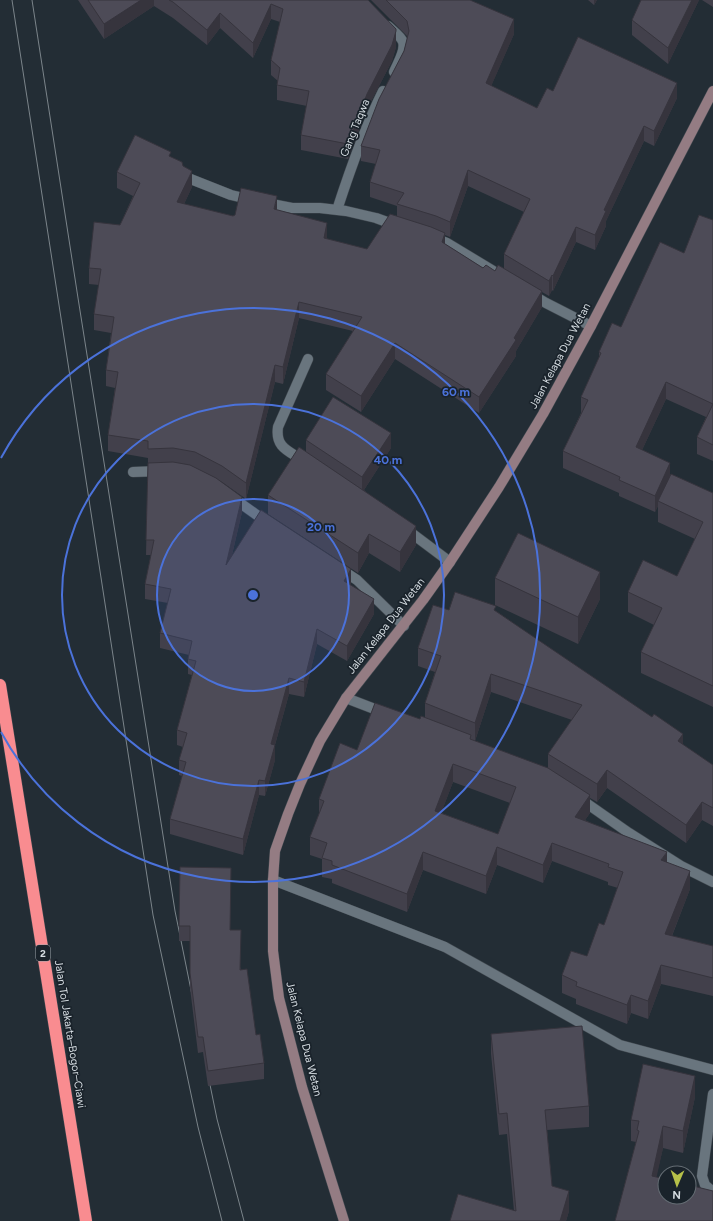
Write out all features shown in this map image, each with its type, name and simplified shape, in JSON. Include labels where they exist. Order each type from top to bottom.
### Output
[{"type":"highway","name":"Jalan Tol Jakarta–Bogor–Ciawi","points":[[0,685],[86,1221]]},
{"type":"street","name":"Gang Taqwa","points":[[341,211],[348,175],[373,111],[398,63],[403,47],[402,41],[382,20]]},
{"type":"street","name":"Jalan Kelapa Dua Wetan","points":[[344,1221],[302,1087],[279,998],[273,951],[273,880],[275,851],[292,802],[320,741],[346,698],[404,626],[450,562],[507,474],[543,414],[591,326],[713,90]]},
{"type":"street","points":[[188,178],[231,194],[256,201],[292,208],[320,208],[341,211],[376,218],[408,229]]},
{"type":"street","points":[[423,233],[447,243],[505,278]]},
{"type":"street","points":[[525,290],[546,303],[591,326]]},
{"type":"street","points":[[308,359],[278,427],[277,433],[278,442],[283,448],[310,465]]},
{"type":"street","points":[[133,472],[173,471]]},
{"type":"street","points":[[224,492],[277,529]]},
{"type":"street","points":[[401,526],[450,562]]},
{"type":"street","points":[[333,564],[357,580],[404,626]]},
{"type":"street","points":[[346,698],[396,718]]},
{"type":"street","points":[[569,792],[593,807],[629,834],[674,862],[713,882]]},
{"type":"street","points":[[273,880],[445,947],[620,1045],[713,1070]]},
{"type":"street","points":[[713,1094],[702,1176],[705,1184],[713,1192]]},
{"type":"building","points":[[88,0],[141,0],[104,24]]},
{"type":"building","points":[[169,0],[368,0],[396,29],[396,31],[392,45],[367,94],[348,144],[301,135],[309,91],[277,85],[280,68],[271,60],[283,9],[271,4],[253,43],[220,13],[207,30]]},
{"type":"building","points":[[386,0],[470,0],[514,19],[486,83],[537,108],[547,88],[553,91],[578,37],[677,83],[654,131],[644,126],[604,210],[606,211],[595,235],[576,227],[553,276],[552,275],[549,281],[504,254],[530,199],[468,170],[450,222],[397,204],[404,193],[370,182],[380,150],[361,146],[379,99],[404,51],[409,31],[407,21]]},
{"type":"building","points":[[641,0],[692,0],[668,48],[632,20]]},
{"type":"building","points":[[135,135],[171,152],[169,156],[182,162],[183,166],[192,171],[177,202],[233,216],[235,215],[241,188],[277,196],[274,209],[327,223],[324,238],[367,249],[390,214],[445,233],[442,242],[483,268],[486,265],[495,271],[498,265],[542,291],[514,338],[516,340],[479,397],[395,343],[361,396],[326,374],[362,317],[299,302],[283,367],[275,365],[246,483],[222,466],[195,452],[173,448],[148,449],[148,441],[108,435],[118,372],[106,370],[114,317],[94,314],[101,269],[89,268],[94,222],[120,225],[140,183],[117,172]]},
{"type":"building","points":[[699,215],[713,220],[713,404],[666,382],[636,447],[670,463],[655,496],[619,480],[620,477],[563,451],[588,400],[581,397],[601,353],[599,352],[612,323],[621,327],[660,242],[684,253]]},
{"type":"building","points":[[333,397],[391,433],[362,477],[306,440]]},
{"type":"building","points":[[713,404],[713,445],[697,437]]},
{"type":"building","points":[[299,447],[416,526],[400,552],[369,534],[358,553],[268,495]]},
{"type":"building","points":[[173,462],[190,465],[216,478],[242,497],[226,565],[261,510],[351,569],[344,581],[374,599],[347,646],[317,629],[304,682],[289,678],[271,744],[275,745],[265,781],[259,780],[243,839],[170,819],[186,762],[179,760],[187,733],[177,730],[196,661],[188,659],[192,641],[160,633],[171,589],[145,584],[154,540],[146,540],[148,463]]},
{"type":"building","points":[[671,474],[713,493],[713,686],[641,652],[662,608],[628,592],[643,560],[677,576],[703,522],[658,501]]},
{"type":"building","points":[[518,533],[600,572],[578,617],[495,578]]},
{"type":"building","points":[[455,592],[496,606],[494,610],[652,717],[654,714],[683,734],[678,741],[713,765],[713,808],[702,802],[686,825],[607,770],[597,784],[548,754],[582,705],[491,674],[475,723],[425,703],[441,656],[418,648],[433,605],[449,610]]},
{"type":"building","points":[[375,703],[420,719],[421,716],[471,735],[470,739],[548,768],[590,795],[575,817],[667,852],[661,860],[690,871],[665,934],[713,946],[713,978],[661,965],[648,1001],[631,995],[627,1005],[576,986],[577,982],[562,975],[571,951],[587,956],[599,923],[604,925],[623,872],[608,867],[609,864],[552,843],[543,865],[497,847],[486,876],[423,852],[407,894],[332,865],[332,861],[322,858],[327,843],[310,837],[324,801],[319,799],[340,743],[357,750]],"holes":[[[453,764],[516,787],[498,834],[435,811]]]},
{"type":"building","points":[[180,867],[231,868],[230,930],[241,930],[240,970],[247,969],[256,1035],[260,1034],[264,1063],[208,1071],[203,1037],[198,1037],[190,973],[190,926],[179,926]]},
{"type":"building","points":[[582,1026],[589,1106],[545,1110],[552,1186],[569,1191],[560,1221],[450,1221],[458,1194],[516,1211],[507,1113],[499,1114],[491,1034]]},
{"type":"building","points":[[643,1064],[695,1076],[683,1131],[663,1126],[652,1176],[657,1177],[657,1205],[697,1205],[697,1187],[713,1191],[713,1221],[615,1221],[639,1131],[637,1130],[639,1121],[631,1120]]},
{"type":"tram line","points":[[12,0],[153,915],[198,1127],[222,1221]]},
{"type":"tram line","points":[[32,0],[175,911],[192,995]]},
{"type":"tram line","points":[[208,1075],[217,1119],[244,1221]]}]
